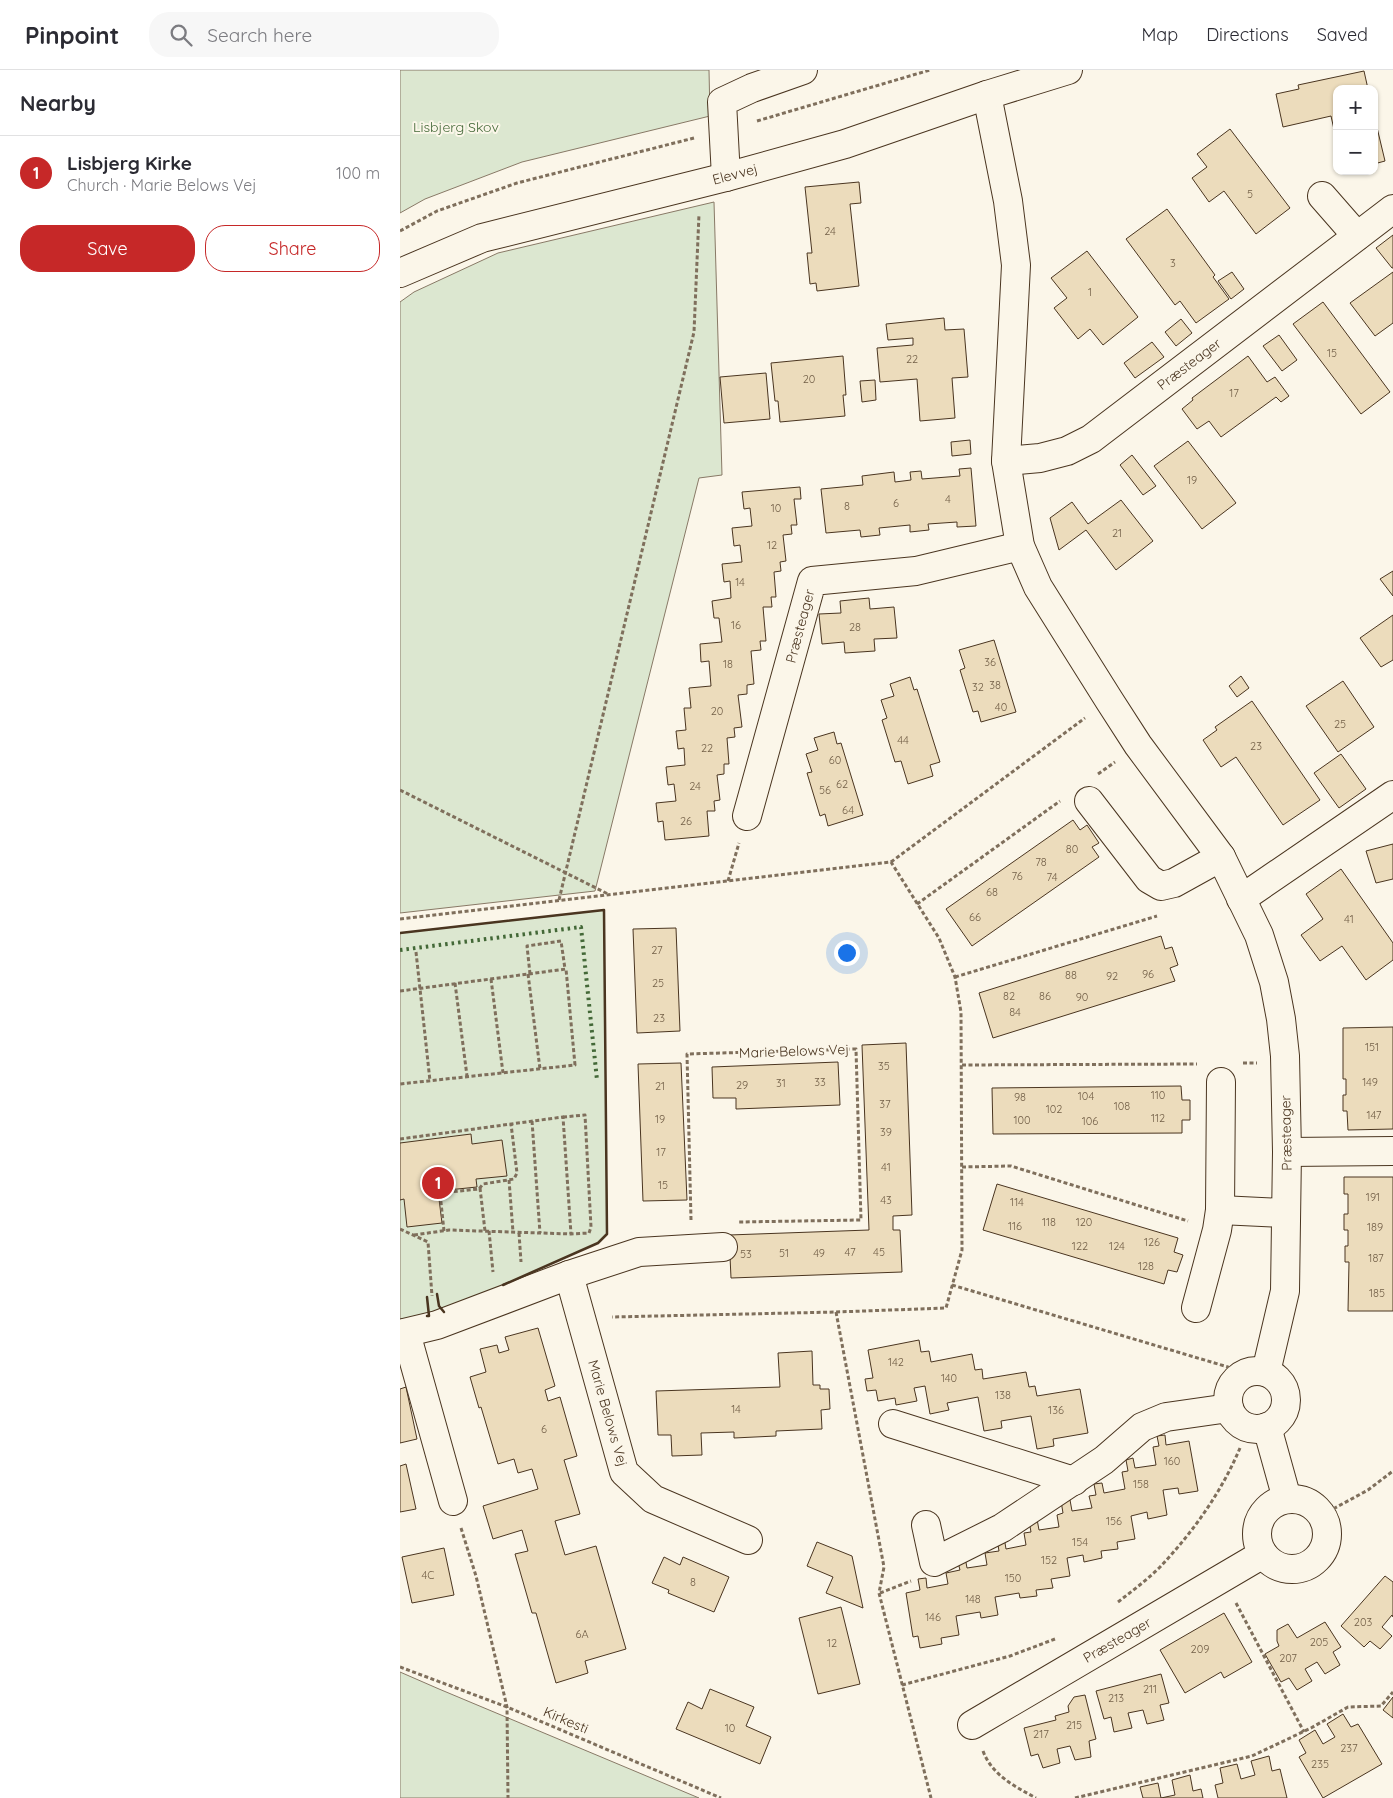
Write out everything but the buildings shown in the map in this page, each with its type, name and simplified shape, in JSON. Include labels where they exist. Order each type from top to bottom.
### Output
[{"type":"street","points":[[713,180],[723,131],[722,102],[752,88],[803,70]]},
{"type":"street","name":"Elevvej","points":[[400,273],[482,238],[713,180],[845,144],[987,95],[1068,70]]},
{"type":"street","name":"Præsteager","points":[[987,95],[1008,201],[1016,265],[1006,461],[1020,546],[1038,587],[1109,700],[1138,745],[1220,857],[1259,935],[1274,982],[1281,1019],[1285,1063],[1287,1152],[1285,1291],[1266,1372]]},
{"type":"street","points":[[1322,196],[1357,236]]},
{"type":"street","name":"Præsteager","points":[[1006,461],[1040,458],[1067,452],[1092,439],[1393,209]]},
{"type":"street","name":"Præsteager","points":[[747,816],[812,581],[916,571],[1020,546]]},
{"type":"street","points":[[1082,792],[1150,879],[1161,886],[1174,883],[1220,857]]},
{"type":"street","points":[[1241,899],[1393,795]]},
{"type":"street","points":[[1196,1308],[1218,1220],[1230,1072]]},
{"type":"street","points":[[1287,1152],[1393,1151]]},
{"type":"street","points":[[1218,1220],[1286,1213]]},
{"type":"street","points":[[453,1501],[403,1334],[437,1325],[569,1274],[639,1252],[723,1247]]},
{"type":"street","name":"Marie Belows Vej","points":[[569,1274],[624,1472],[653,1499],[748,1540]]},
{"type":"street","points":[[1255,1371],[1266,1372],[1279,1381],[1285,1391],[1287,1402],[1281,1418],[1258,1428],[1244,1426],[1234,1417],[1229,1408],[1228,1396],[1232,1386],[1240,1377],[1255,1371]]},
{"type":"street","points":[[926,1525],[934,1562],[1002,1528],[1104,1460],[1142,1427],[1166,1417],[1229,1408]]},
{"type":"street","points":[[892,1424],[1074,1480]]},
{"type":"street","points":[[1258,1428],[1287,1499]]},
{"type":"street","points":[[1287,1499],[1304,1500],[1314,1506],[1322,1515],[1328,1530],[1326,1546],[1319,1557],[1307,1566],[1296,1569],[1284,1568],[1272,1564],[1263,1554],[1257,1536],[1260,1519],[1265,1510],[1273,1504],[1287,1499]]},
{"type":"street","name":"Præsteager","points":[[972,1725],[1263,1554]]},
{"type":"path","points":[[400,231],[437,212],[517,183],[723,131],[930,70]]},
{"type":"path","points":[[559,900],[694,332],[713,180]]},
{"type":"path","points":[[400,919],[891,862],[1109,700]]},
{"type":"path","points":[[917,904],[1082,792],[1138,745]]},
{"type":"path","points":[[400,790],[609,894]]},
{"type":"path","points":[[728,881],[747,816]]},
{"type":"path","points":[[581,1317],[946,1308],[962,1250],[961,1012],[954,977],[938,938],[891,862]]},
{"type":"path","points":[[954,977],[1162,914]]},
{"type":"path","points":[[400,1084],[575,1065],[566,969],[561,942],[527,946],[540,1068]]},
{"type":"path","points":[[416,952],[430,1080]]},
{"type":"path","points":[[400,990],[565,969]]},
{"type":"path","points":[[491,979],[503,1073]]},
{"type":"path","points":[[455,983],[467,1076]]},
{"type":"path","name":"Marie Belows Vej","points":[[692,1248],[687,1054],[856,1049],[861,1220],[732,1222],[723,1247]]},
{"type":"path","points":[[1230,1072],[1285,1063]]},
{"type":"path","points":[[962,1065],[1201,1064]]},
{"type":"path","points":[[400,1139],[585,1115],[591,1228],[589,1233],[444,1231],[414,1235]]},
{"type":"path","points":[[563,1117],[571,1234]]},
{"type":"path","points":[[532,1121],[540,1233]]},
{"type":"path","points":[[444,1231],[440,1194],[479,1189],[483,1184],[514,1179],[517,1173],[511,1124]]},
{"type":"path","points":[[962,1167],[1011,1166],[1218,1220]]},
{"type":"path","points":[[509,1180],[513,1232]]},
{"type":"path","points":[[480,1187],[494,1277]]},
{"type":"path","points":[[400,1229],[428,1242],[432,1294]]},
{"type":"path","points":[[519,1233],[521,1263]]},
{"type":"path","points":[[952,1285],[1228,1367],[1240,1377]]},
{"type":"path","points":[[836,1312],[884,1567],[879,1594],[931,1798]]},
{"type":"path","points":[[1115,1604],[1159,1568],[1202,1517],[1258,1428]]},
{"type":"path","points":[[1322,1515],[1368,1490],[1393,1472]]},
{"type":"path","points":[[453,1501],[476,1576],[507,1708],[508,1798]]},
{"type":"path","points":[[1223,1578],[1304,1732]]},
{"type":"path","points":[[902,1685],[1010,1656],[1063,1636]]},
{"type":"path","name":"Kirkesti","points":[[400,1667],[507,1708],[721,1798]]},
{"type":"path","points":[[1075,1798],[1252,1756],[1304,1732],[1348,1708],[1381,1706],[1393,1692]]},
{"type":"path","points":[[972,1725],[988,1764],[1014,1786],[1036,1798]]},
{"type":"green space","name":"Lisbjerg Skov","points":[[400,70],[709,70],[710,116],[522,162],[425,199],[400,213]]},
{"type":"green space","points":[[714,202],[722,475],[699,478],[595,891],[400,913],[400,302],[414,292],[498,253]]},
{"type":"green space","points":[[604,910],[607,1234],[598,1243],[443,1312],[400,1322],[400,933]]},
{"type":"green space","points":[[400,1672],[439,1689],[699,1798],[400,1798]]},
{"type":"hedge","points":[[400,950],[581,927],[597,1080]]},
{"type":"wall","points":[[400,933],[604,910],[607,1234],[598,1243],[503,1285]]},
{"type":"wall","points":[[437,1294],[439,1306],[444,1312]]},
{"type":"wall","points":[[427,1297],[429,1316],[427,1316]]},
{"type":"place","name":"Lisbjerg Kirke","points":[[438,1183]]}]
